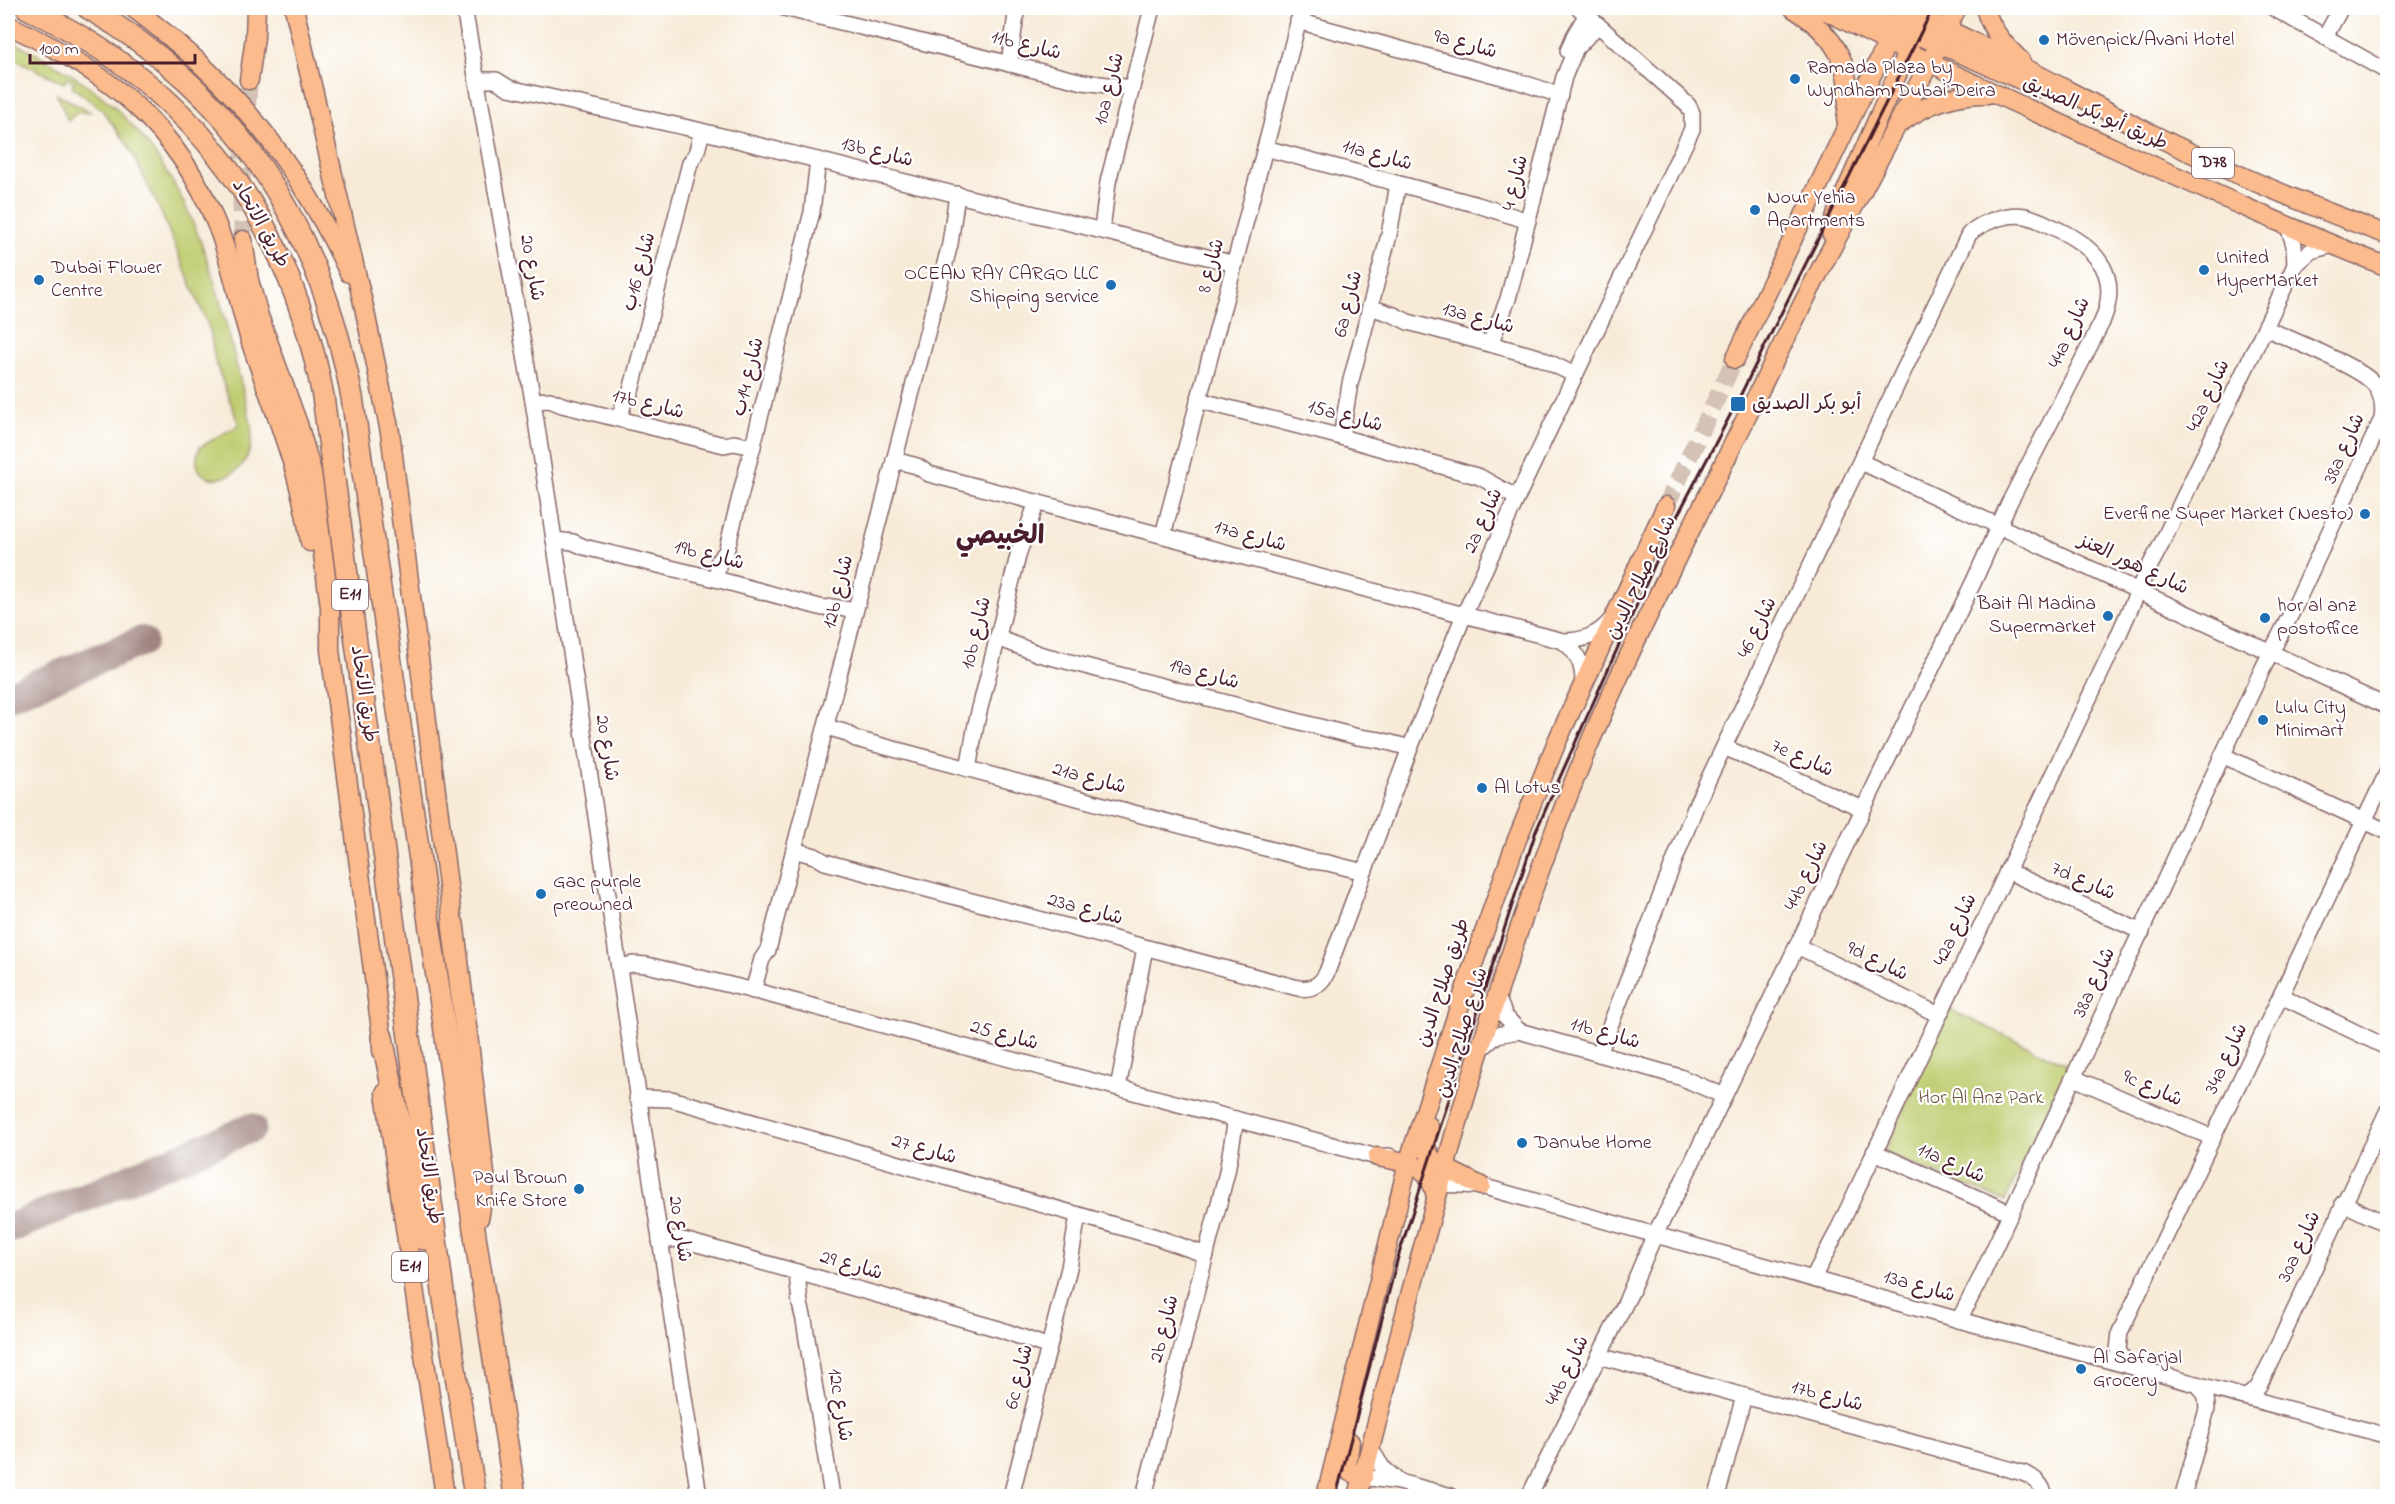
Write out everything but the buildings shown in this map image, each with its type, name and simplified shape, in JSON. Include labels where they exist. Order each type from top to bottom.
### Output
[{"type":"highway","name":"طريق الاتحاد","points":[[27,8],[88,39],[118,60],[147,82],[200,133],[245,191],[264,223],[307,324],[323,396],[444,1299],[475,1497]]},
{"type":"highway","name":"طريق الاتحاد","points":[[88,8],[144,44],[179,73],[234,131],[260,164],[297,227],[319,276],[333,316],[352,397],[515,1497]]},
{"type":"highway","points":[[453,924],[484,1178],[479,1213],[474,1229]]},
{"type":"highway","points":[[382,1037],[426,1254],[444,1299]]},
{"type":"main road","points":[[134,8],[170,34],[205,65],[237,98],[266,134],[293,172],[316,212],[343,260],[364,307]]},
{"type":"main road","points":[[249,80],[255,37],[256,8]]},
{"type":"main road","points":[[294,8],[364,307],[390,432],[453,924]]},
{"type":"main road","points":[[1793,8],[1817,23],[1828,34],[1842,61],[1848,96],[1844,132]]},
{"type":"main road","name":"طريق أبو بكر الصديق","points":[[1821,8],[1891,35],[1907,52],[1994,94],[2288,226],[2388,267]]},
{"type":"main road","points":[[1854,8],[1891,35],[1912,34],[1943,37],[2028,84],[2090,103]]},
{"type":"main road","name":"شارع صلاح الدين","points":[[1440,1183],[1497,997],[1554,833],[1612,693],[1667,575],[1828,255],[1899,124],[1958,8]]},
{"type":"main road","points":[[1985,8],[1989,24],[1998,37],[2009,50],[2044,78]]},
{"type":"main road","points":[[1735,359],[1891,35],[1908,10]]},
{"type":"main road","points":[[1828,255],[1838,209],[1907,52],[1912,34],[1908,10]]},
{"type":"main road","name":"طريق أبو بكر الصديق","points":[[1908,10],[1943,37],[2044,78],[2180,148],[2278,192],[2387,234]]},
{"type":"main road","points":[[8,25],[36,38],[103,78],[133,101],[160,129],[183,160],[202,193],[218,228],[256,358],[298,477],[309,531],[320,617],[330,650]]},
{"type":"main road","points":[[1899,124],[1914,113],[1945,98],[1976,93],[1994,94]]},
{"type":"main road","points":[[2186,180],[2191,173],[2202,171],[2247,191],[2263,194],[2278,192]]},
{"type":"main road","name":"طريق الاتحاد","points":[[243,240],[249,280],[259,316],[298,424],[312,472],[330,607],[330,650],[382,1037],[383,1079],[388,1120],[445,1497]]},
{"type":"main road","name":"طريق صلاح الدين","points":[[1326,1497],[1408,1163],[1516,842],[1583,682],[1666,506]]},
{"type":"main road","points":[[1358,1497],[1440,1183],[1427,1152],[1425,1137],[1462,1026],[1462,1000]]},
{"type":"main road","points":[[1377,1157],[1422,1168],[1427,1172],[1433,1184],[1481,1186]]},
{"type":"main road","points":[[1421,1253],[1433,1272]]},
{"type":"main road","points":[[1363,1477],[1350,1472],[1346,1459],[1385,1302],[1385,1279],[1382,1268]]},
{"type":"street","name":"شارع 20","points":[[464,8],[534,406],[699,1497]]},
{"type":"street","name":"11b شارع","points":[[784,8],[1130,94]]},
{"type":"street","name":"10a شارع","points":[[1096,228],[1152,8]]},
{"type":"street","points":[[2273,8],[2386,68]]},
{"type":"street","points":[[2325,37],[2341,8]]},
{"type":"street","points":[[1003,62],[1016,11]]},
{"type":"street","points":[[1583,11],[1598,25]]},
{"type":"street","name":"شارع 4","points":[[1495,346],[1506,320],[1508,299],[1571,42],[1583,11]]},
{"type":"street","name":"9a شارع","points":[[1300,14],[1516,81],[1562,86]]},
{"type":"street","name":"شارع 8","points":[[1163,535],[1300,14]]},
{"type":"street","name":"شارع 4","points":[[1562,86],[1576,48],[1598,25]]},
{"type":"street","name":"2a شارع","points":[[1327,972],[1408,754],[1464,615],[1692,129],[1692,113],[1688,105],[1598,25]]},
{"type":"street","name":"13b شارع","points":[[479,87],[496,81],[509,88],[962,195],[1234,264]]},
{"type":"street","name":"شارع 16ب","points":[[624,420],[632,401],[631,391],[690,163],[689,153],[698,131]]},
{"type":"street","name":"11a شارع","points":[[1265,148],[1478,205],[1529,216]]},
{"type":"street","name":"شارع 14ب","points":[[720,580],[727,562],[726,552],[824,162]]},
{"type":"street","name":"6a شارع","points":[[1336,436],[1403,185]]},
{"type":"street","name":"12b شارع","points":[[758,992],[770,961],[768,950],[962,195]]},
{"type":"street","name":"44a شارع","points":[[1974,229],[2005,216],[2021,214],[2028,216],[2089,247],[2098,257],[2109,282],[2108,303],[2102,322],[2020,483],[2001,527]]},
{"type":"street","points":[[2288,226],[2294,245],[2295,265]]},
{"type":"street","name":"شارع 46","points":[[1599,1054],[1684,832],[1966,240],[1974,229]]},
{"type":"street","points":[[2295,265],[2311,251],[2332,245]]},
{"type":"street","name":"42a شارع","points":[[1816,1279],[1874,1152],[2295,265]]},
{"type":"street","name":"13a شارع","points":[[1369,313],[1538,357],[1578,370]]},
{"type":"street","name":"38a شارع","points":[[1962,1320],[2224,756],[2380,428],[2383,410],[2379,392],[2366,376],[2265,328]]},
{"type":"street","name":"17b شارع","points":[[534,406],[550,400],[562,405],[724,445],[734,444],[752,452]]},
{"type":"street","name":"15a شارع","points":[[1198,400],[1480,477],[1500,479],[1520,493]]},
{"type":"street","name":"شارع هور العنز","points":[[1861,462],[2388,707]]},
{"type":"street","name":"17a شارع","points":[[893,464],[914,474],[926,473],[1563,641],[1574,641],[1596,634],[1612,618]]},
{"type":"street","name":"10b شارع","points":[[964,768],[1032,501]]},
{"type":"street","name":"44b شارع","points":[[1537,1497],[1547,1464],[2001,527]]},
{"type":"street","name":"19b شارع","points":[[555,547],[573,542],[584,547],[823,608],[832,615],[854,616]]},
{"type":"street","points":[[1563,641],[1577,654],[1583,672],[1583,682]]},
{"type":"street","name":"19a شارع","points":[[996,643],[1358,737],[1408,754]]},
{"type":"street","name":"21a شارع","points":[[825,731],[842,740],[854,738],[1314,861],[1362,877]]},
{"type":"street","name":"7e شارع","points":[[1724,747],[1863,809]]},
{"type":"street","points":[[2224,756],[2388,832]]},
{"type":"street","name":"34a شارع","points":[[2127,1365],[2118,1350],[2120,1332],[2388,771]]},
{"type":"street","name":"23a شارع","points":[[793,855],[813,864],[825,862],[1305,989],[1319,984],[1327,972]]},
{"type":"street","name":"7d شارع","points":[[2007,871],[2142,932]]},
{"type":"street","name":"9d شارع","points":[[1797,946],[1939,1015]]},
{"type":"street","points":[[1114,1087],[1121,1046],[1136,1004],[1150,949]]},
{"type":"street","name":"شارع 25","points":[[618,967],[633,964],[647,965],[758,992],[1377,1157]]},
{"type":"street","points":[[2280,996],[2388,1047]]},
{"type":"street","points":[[1497,997],[1505,1016],[1519,1031]]},
{"type":"street","name":"11b شارع","points":[[1519,1031],[1726,1091]]},
{"type":"street","points":[[1480,1050],[1497,1035],[1519,1031]]},
{"type":"street","name":"9c شارع","points":[[2074,1078],[2213,1138]]},
{"type":"street","name":"شارع 27","points":[[638,1103],[666,1097],[680,1103],[1207,1250]]},
{"type":"street","name":"30a شارع","points":[[2246,1397],[2260,1384],[2388,1110]]},
{"type":"street","name":"2b شارع","points":[[1144,1497],[1240,1120]]},
{"type":"street","points":[[1377,1157],[1401,1152],[1413,1142],[1417,1135]]},
{"type":"street","name":"11a شارع","points":[[1874,1152],[2011,1213]]},
{"type":"street","points":[[1377,1157],[1392,1169],[1400,1185],[1400,1195]]},
{"type":"street","name":"13a شارع","points":[[1481,1186],[2388,1436]]},
{"type":"street","points":[[2343,1203],[2388,1225]]},
{"type":"street","name":"6c شارع","points":[[1011,1497],[1082,1216]]},
{"type":"street","name":"شارع 29","points":[[661,1246],[678,1239],[1050,1342]]},
{"type":"street","name":"12c شارع","points":[[804,1274],[800,1305],[832,1497]]},
{"type":"street","name":"17b شارع","points":[[1599,1356],[2029,1475],[2042,1490]]},
{"type":"street","points":[[2198,1384],[2206,1396],[2207,1409]]},
{"type":"street","points":[[2183,1497],[2207,1409],[2214,1398],[2224,1391]]},
{"type":"street","points":[[1717,1497],[1744,1396]]},
{"type":"street","points":[[1370,1448],[1382,1467],[1399,1482]]},
{"type":"street","name":"44b شارع","points":[[1529,1497],[1547,1464]]},
{"type":"street","points":[[1363,1477],[1399,1482],[1451,1497]]},
{"type":"green space","points":[[8,39],[75,77],[112,105],[143,138],[168,174],[205,253],[230,337],[251,423],[251,445],[244,462],[234,473],[221,478],[210,478],[201,472],[197,462],[200,447],[239,425],[215,361],[210,330],[160,210],[128,145],[102,110],[72,87],[74,82],[67,78],[64,83],[8,56]]},
{"type":"green space","points":[[57,94],[90,112],[76,113],[68,121]]},
{"type":"green space","name":"Hor Al Anz Park","points":[[1948,1009],[2069,1065],[2005,1201],[1884,1153]]},
{"type":"taxiway","points":[[8,696],[142,641]]},
{"type":"taxiway","points":[[8,1229],[251,1128]]},
{"type":"tunnel","points":[[243,240],[241,188],[249,80]]},
{"type":"tunnel","points":[[1666,506],[1735,359]]},
{"type":"railway","points":[[1336,1496],[1398,1257],[1536,831],[1671,528],[1736,404],[1933,8]]},
{"type":"place","name":"Mövenpick/Avani Hotel","points":[[2044,40]]},
{"type":"place","name":"Ramada Plaza by Wyndham Dubai Deira","points":[[1795,79]]},
{"type":"place","name":"Nour Yehia Apartments","points":[[1755,210]]},
{"type":"place","name":"United HyperMarket","points":[[2204,270]]},
{"type":"place","name":"Dubai Flower Centre","points":[[39,280]]},
{"type":"place","name":"OCEAN RAY CARGO LLC Shipping service","points":[[1111,285]]},
{"type":"place","name":"أبو بكر الصديق","points":[[1738,404]]},
{"type":"place","name":"Everfine Super Market (Nesto)","points":[[2365,514]]},
{"type":"place","name":"Bait Al Madina Supermarket","points":[[2108,616]]},
{"type":"place","name":"hor al anz postoffice","points":[[2265,618]]},
{"type":"place","name":"Lulu City Minimart","points":[[2263,720]]},
{"type":"place","name":"Al Lotus","points":[[1482,788]]},
{"type":"place","name":"Gac purple preowned","points":[[541,894]]},
{"type":"place","name":"Danube Home","points":[[1522,1143]]},
{"type":"place","name":"Paul Brown Knife Store","points":[[579,1189]]},
{"type":"place","name":"Al Safarjal Grocery","points":[[2081,1369]]},
{"type":"district","name":"الخبيصي","points":[[1000,537]]}]
